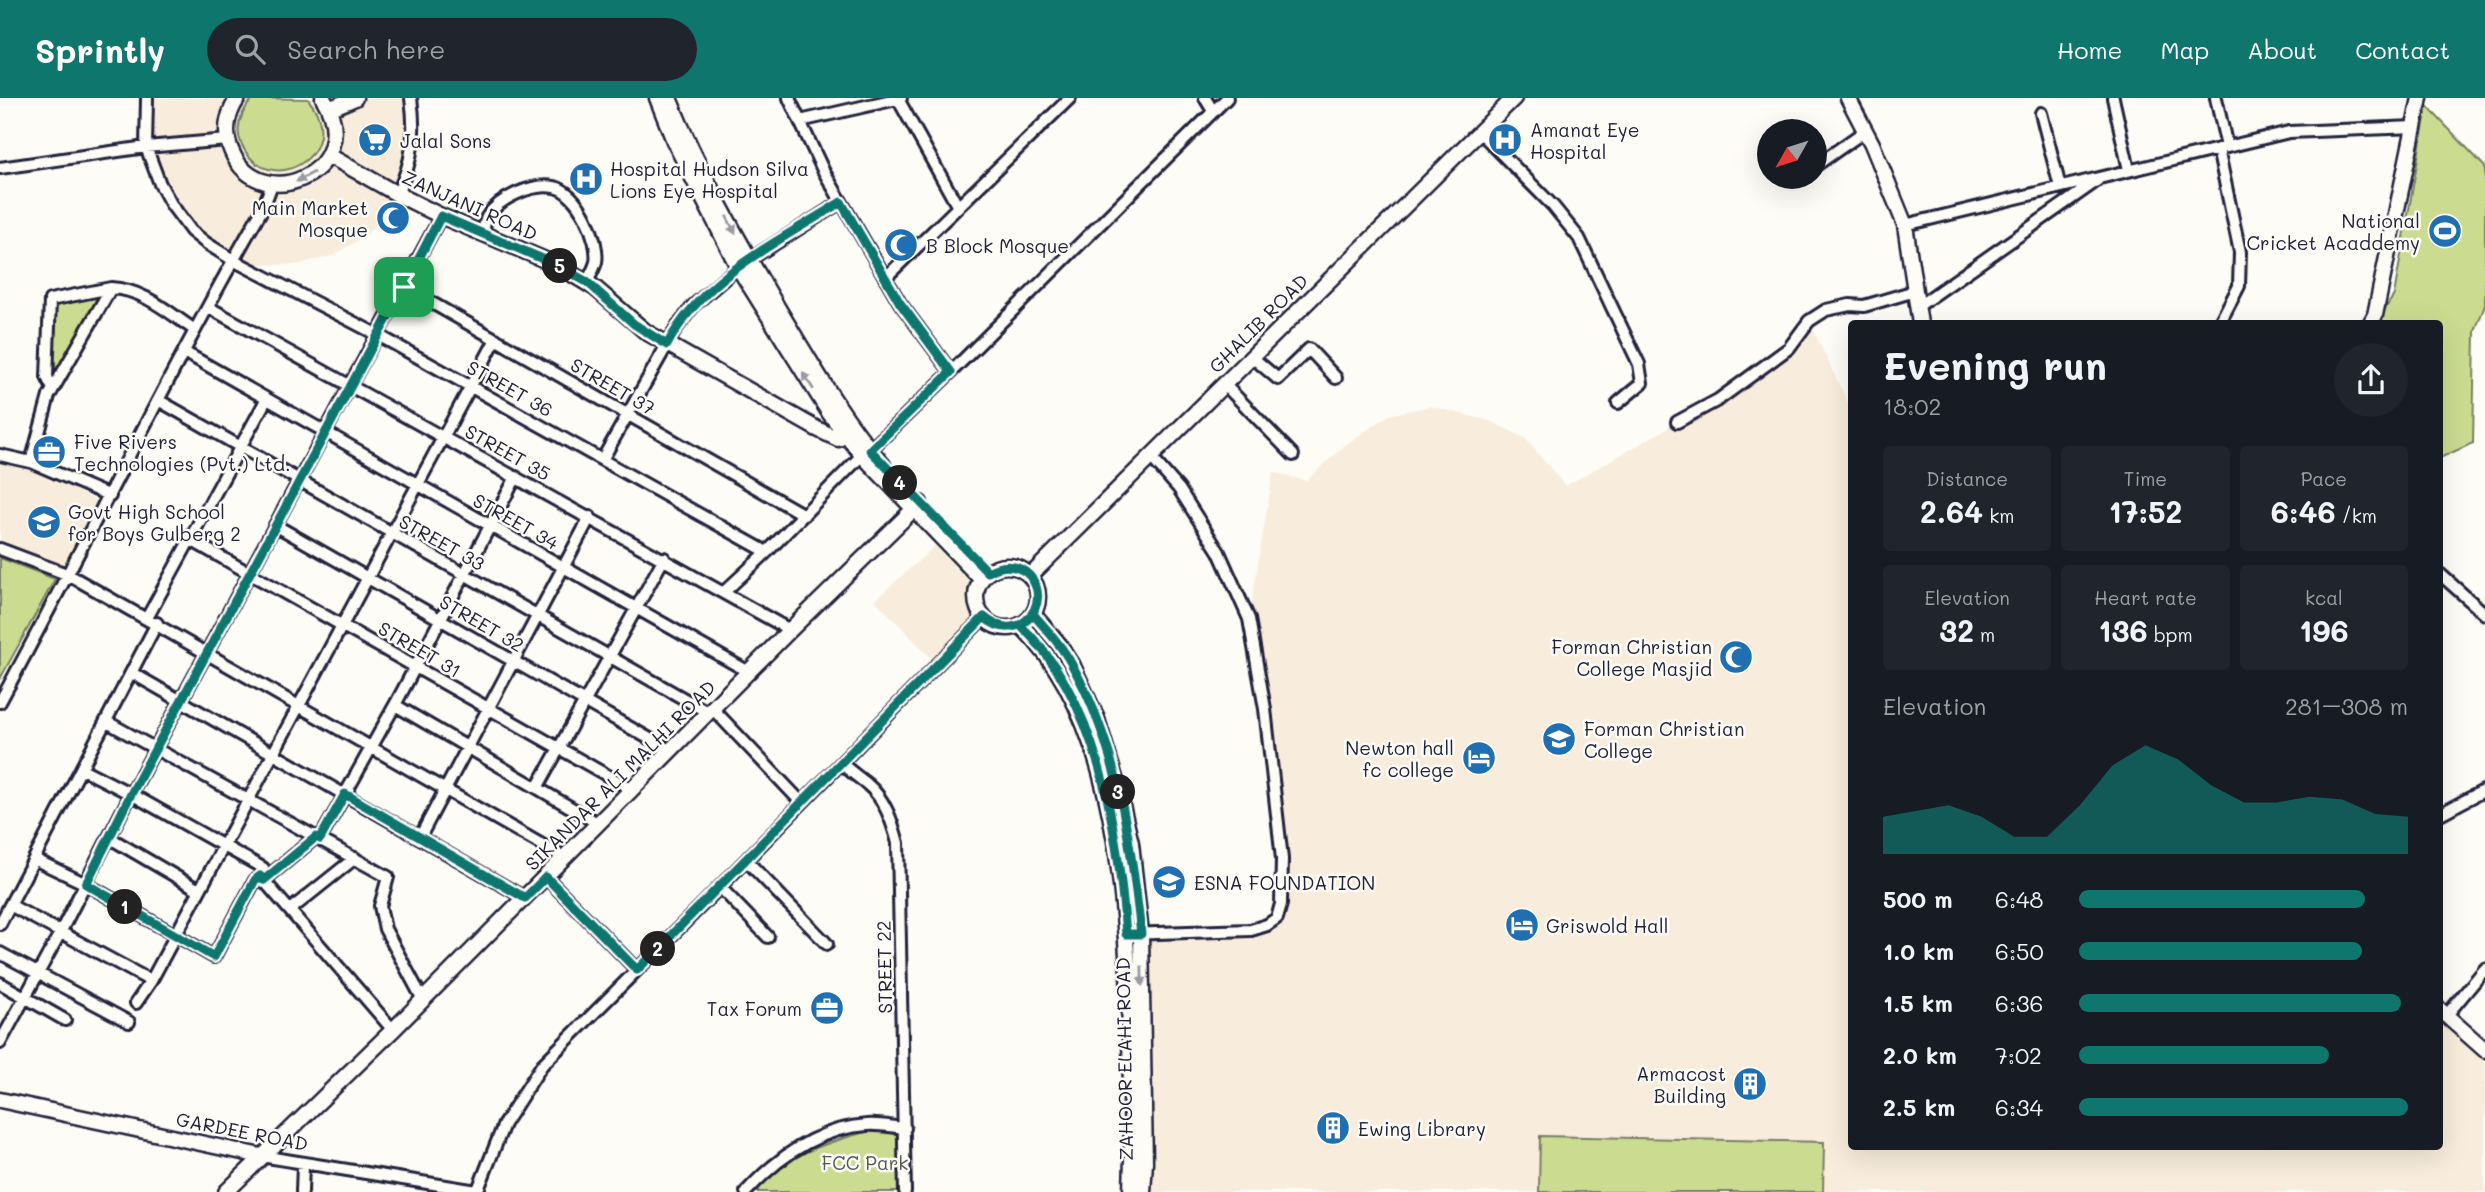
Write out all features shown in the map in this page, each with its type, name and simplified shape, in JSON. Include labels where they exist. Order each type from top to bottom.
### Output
[{"type":"street","points":[[146,147],[147,98]]},
{"type":"street","points":[[238,98],[229,115],[228,140],[233,156],[243,169],[272,184],[283,184],[314,173],[328,155],[334,137],[326,104],[355,98]]},
{"type":"street","points":[[397,194],[407,175],[413,151],[415,125],[411,98]]},
{"type":"street","points":[[657,98],[674,141],[744,263],[804,376],[846,436],[866,453],[984,575]]},
{"type":"street","points":[[669,98],[744,263],[834,399],[866,453]]},
{"type":"street","points":[[789,98],[822,170],[885,278],[951,372]]},
{"type":"street","points":[[800,121],[900,98],[958,207]]},
{"type":"street","points":[[885,278],[1070,98]]},
{"type":"street","points":[[1205,98],[1213,111]]},
{"type":"street","points":[[724,592],[1227,98]]},
{"type":"street","name":"GHALIB ROAD","points":[[1030,576],[1514,98]]},
{"type":"street","points":[[1848,98],[1866,131],[1905,225],[1919,320]]},
{"type":"street","points":[[2113,98],[2129,170]]},
{"type":"street","points":[[2216,98],[2240,252],[2239,286],[2221,320]]},
{"type":"street","points":[[2372,320],[2420,98]]},
{"type":"street","points":[[2041,113],[2060,187]]},
{"type":"street","points":[[1905,225],[2289,132],[2415,127]]},
{"type":"street","points":[[1827,158],[1866,131]]},
{"type":"street","points":[[1480,132],[1553,206],[1579,238],[1639,364],[1642,383],[1618,402]]},
{"type":"street","points":[[0,168],[146,147],[228,140]]},
{"type":"street","name":"STREET 36","points":[[146,147],[170,204],[191,231],[233,260],[378,335],[767,552]]},
{"type":"street","name":"ZANJANI ROAD","points":[[328,155],[441,216],[557,265],[587,282],[634,324],[667,345],[830,436],[838,439],[846,436]]},
{"type":"street","points":[[1917,307],[2104,176]]},
{"type":"street","points":[[0,702],[69,575],[195,330],[263,208],[272,184]]},
{"type":"street","points":[[483,232],[487,218],[500,203],[537,187],[556,187],[570,195],[590,228],[596,248],[596,263],[587,282]]},
{"type":"street","points":[[602,460],[677,327],[694,305],[744,263],[841,202]]},
{"type":"street","points":[[0,1043],[441,216]]},
{"type":"street","name":"STREET 37","points":[[404,287],[804,515]]},
{"type":"street","points":[[53,389],[47,377],[50,300],[111,288],[134,291],[195,330]]},
{"type":"street","points":[[31,462],[47,402],[111,288]]},
{"type":"street","points":[[1677,422],[1718,400],[1789,348],[1809,321],[1826,310],[1850,305],[1864,306],[1915,291]]},
{"type":"street","name":"STREET 35","points":[[208,307],[790,630]]},
{"type":"street","points":[[136,1003],[496,339]]},
{"type":"street","points":[[1252,357],[1278,379],[1309,349],[1336,378]]},
{"type":"street","name":"STREET 34","points":[[184,352],[749,672]]},
{"type":"street","points":[[1224,384],[1293,454]]},
{"type":"street","name":"STREET 33","points":[[158,400],[391,534],[711,711],[802,803]]},
{"type":"street","points":[[0,924],[132,673],[152,620],[189,539],[266,400]]},
{"type":"street","points":[[0,455],[31,462],[110,496]]},
{"type":"street","points":[[1126,934],[1251,930],[1268,925],[1277,918],[1281,904],[1282,859],[1265,709],[1249,619],[1219,552],[1179,489],[1150,456]]},
{"type":"street","points":[[34,859],[86,884],[214,957],[255,880],[262,878],[318,838],[372,747],[516,477]]},
{"type":"street","name":"SIKANDAR ALI MALHI ROAD","points":[[226,1192],[393,1030],[790,630],[916,507]]},
{"type":"street","points":[[420,837],[590,517]]},
{"type":"street","name":"STREET 32","points":[[275,525],[671,751]]},
{"type":"street","name":"STREET 31","points":[[189,539],[634,790]]},
{"type":"street","points":[[0,549],[69,575],[152,620],[565,858]]},
{"type":"street","points":[[537,788],[664,558]]},
{"type":"street","points":[[1005,565],[1023,570],[1030,576],[1038,594],[1033,614],[1020,625],[1000,627],[984,617],[976,598],[984,575],[1005,565]]},
{"type":"street","points":[[2443,577],[2485,614]]},
{"type":"street","name":"ZAHOOR ELAHI ROAD","points":[[1033,614],[1072,664],[1097,719],[1131,843],[1141,934],[1145,1162],[1143,1192]]},
{"type":"street","points":[[477,1192],[504,1124],[542,1065],[984,617]]},
{"type":"street","name":"ZAHOOR ELAHI ROAD","points":[[1020,625],[1050,658],[1065,682],[1085,728],[1105,795],[1120,866],[1126,934],[1131,1192]]},
{"type":"street","points":[[132,673],[525,898]]},
{"type":"street","points":[[395,705],[599,824]]},
{"type":"street","points":[[107,722],[388,877],[380,906],[385,929],[422,1000]]},
{"type":"street","name":"STREET 22","points":[[841,762],[883,802],[898,843],[905,1192]]},
{"type":"street","points":[[82,769],[262,868],[262,878],[393,1030]]},
{"type":"street","points":[[2443,812],[2485,790]]},
{"type":"street","points":[[110,838],[199,890]]},
{"type":"street","points":[[290,910],[355,858]]},
{"type":"street","points":[[746,860],[827,944]]},
{"type":"street","points":[[546,877],[637,970]]},
{"type":"street","points":[[720,887],[768,937]]},
{"type":"street","points":[[10,905],[150,981]]},
{"type":"street","points":[[0,953],[129,1022]]},
{"type":"street","points":[[2485,969],[2443,1013],[2485,1050]]},
{"type":"street","points":[[0,983],[65,1020]]},
{"type":"street","name":"GARDEE ROAD","points":[[0,1100],[261,1156],[477,1192]]},
{"type":"street","points":[[746,1192],[778,1162],[798,1147],[819,1137],[845,1128],[869,1125],[905,1128]]},
{"type":"street","points":[[302,1192],[303,1164]]},
{"type":"shaded area","points":[[147,98],[413,98],[410,173],[392,208],[365,236],[332,256],[295,265],[256,264],[219,251],[187,229],[162,199],[147,164]]},
{"type":"shaded area","name":"Forman Christian College","points":[[1809,321],[1848,404],[1848,1150],[2443,1150],[2443,1010],[2485,1047],[2485,1192],[1137,1192],[1132,931],[1251,930],[1277,918],[1282,859],[1249,619],[1273,472],[1306,481],[1345,445],[1389,415],[1430,406],[1490,421],[1525,438],[1565,486],[1718,400],[1789,348]]},
{"type":"shaded area","name":"Govt High School for Boys Gulberg 2","points":[[0,463],[41,473],[99,502],[67,567],[0,542]]},
{"type":"shaded area","points":[[935,546],[972,585],[975,618],[932,659],[875,600]]},
{"type":"green space","points":[[253,98],[308,99],[319,119],[320,137],[313,152],[301,164],[285,170],[269,169],[253,161],[241,143],[238,131],[243,113]]},
{"type":"green space","name":"National Cricket Acaddemy","points":[[2427,106],[2485,167],[2485,305],[2475,331],[2473,443],[2443,457],[2443,320],[2378,320],[2394,295]]},
{"type":"green space","points":[[104,295],[56,376],[50,308],[58,302]]},
{"type":"green space","points":[[0,558],[55,579],[0,679]]},
{"type":"green space","name":"FCC Park","points":[[869,1131],[898,1132],[898,1192],[751,1192],[791,1160],[836,1141]]},
{"type":"green space","points":[[1540,1136],[1824,1142],[1823,1192],[1539,1192]]},
{"type":"place","name":"Jalal Sons","points":[[375,140]]},
{"type":"place","name":"Amanat Eye Hospital","points":[[1505,140]]},
{"type":"place","name":"Hospital Hudson Silva Lions Eye Hospital","points":[[586,179]]},
{"type":"place","name":"Main Market Mosque","points":[[393,218]]},
{"type":"place","name":"National Cricket Acaddemy","points":[[2445,231]]},
{"type":"place","name":"B Block Mosque","points":[[901,245]]},
{"type":"place","name":"Five Rivers Technologies (Pvt.) Ltd.","points":[[49,452]]},
{"type":"place","name":"Govt High School for Boys Gulberg 2","points":[[44,522]]},
{"type":"place","name":"Forman Christian College Masjid","points":[[1736,657]]},
{"type":"place","name":"Forman Christian College","points":[[1559,739]]},
{"type":"place","name":"Newton hall fc college","points":[[1479,758]]},
{"type":"place","name":"ESNA FOUNDATION","points":[[1169,882]]},
{"type":"place","name":"Griswold Hall","points":[[1522,925]]},
{"type":"place","name":"Tax Forum","points":[[827,1008]]},
{"type":"place","name":"Armacost Building","points":[[1750,1084]]},
{"type":"place","name":"Ewing Library","points":[[1333,1128]]},
{"type":"route","points":[[404,287],[131,794],[86,884],[214,957],[255,880],[260,876],[264,880],[316,837],[320,839],[345,794],[525,898],[546,877],[637,970],[984,617],[1000,627],[1010,628],[1020,625],[1033,614],[1072,664],[1097,719],[1131,843],[1141,934],[1126,934],[1120,866],[1105,795],[1085,728],[1065,682],[1050,658],[1020,625],[1027,620],[1033,614],[1037,604],[1035,584],[1030,576],[1014,566],[1005,565],[988,572],[870,450],[951,372],[900,303],[841,202],[721,279],[694,305],[667,345],[634,324],[587,282],[523,249],[441,216],[404,287]]}]
